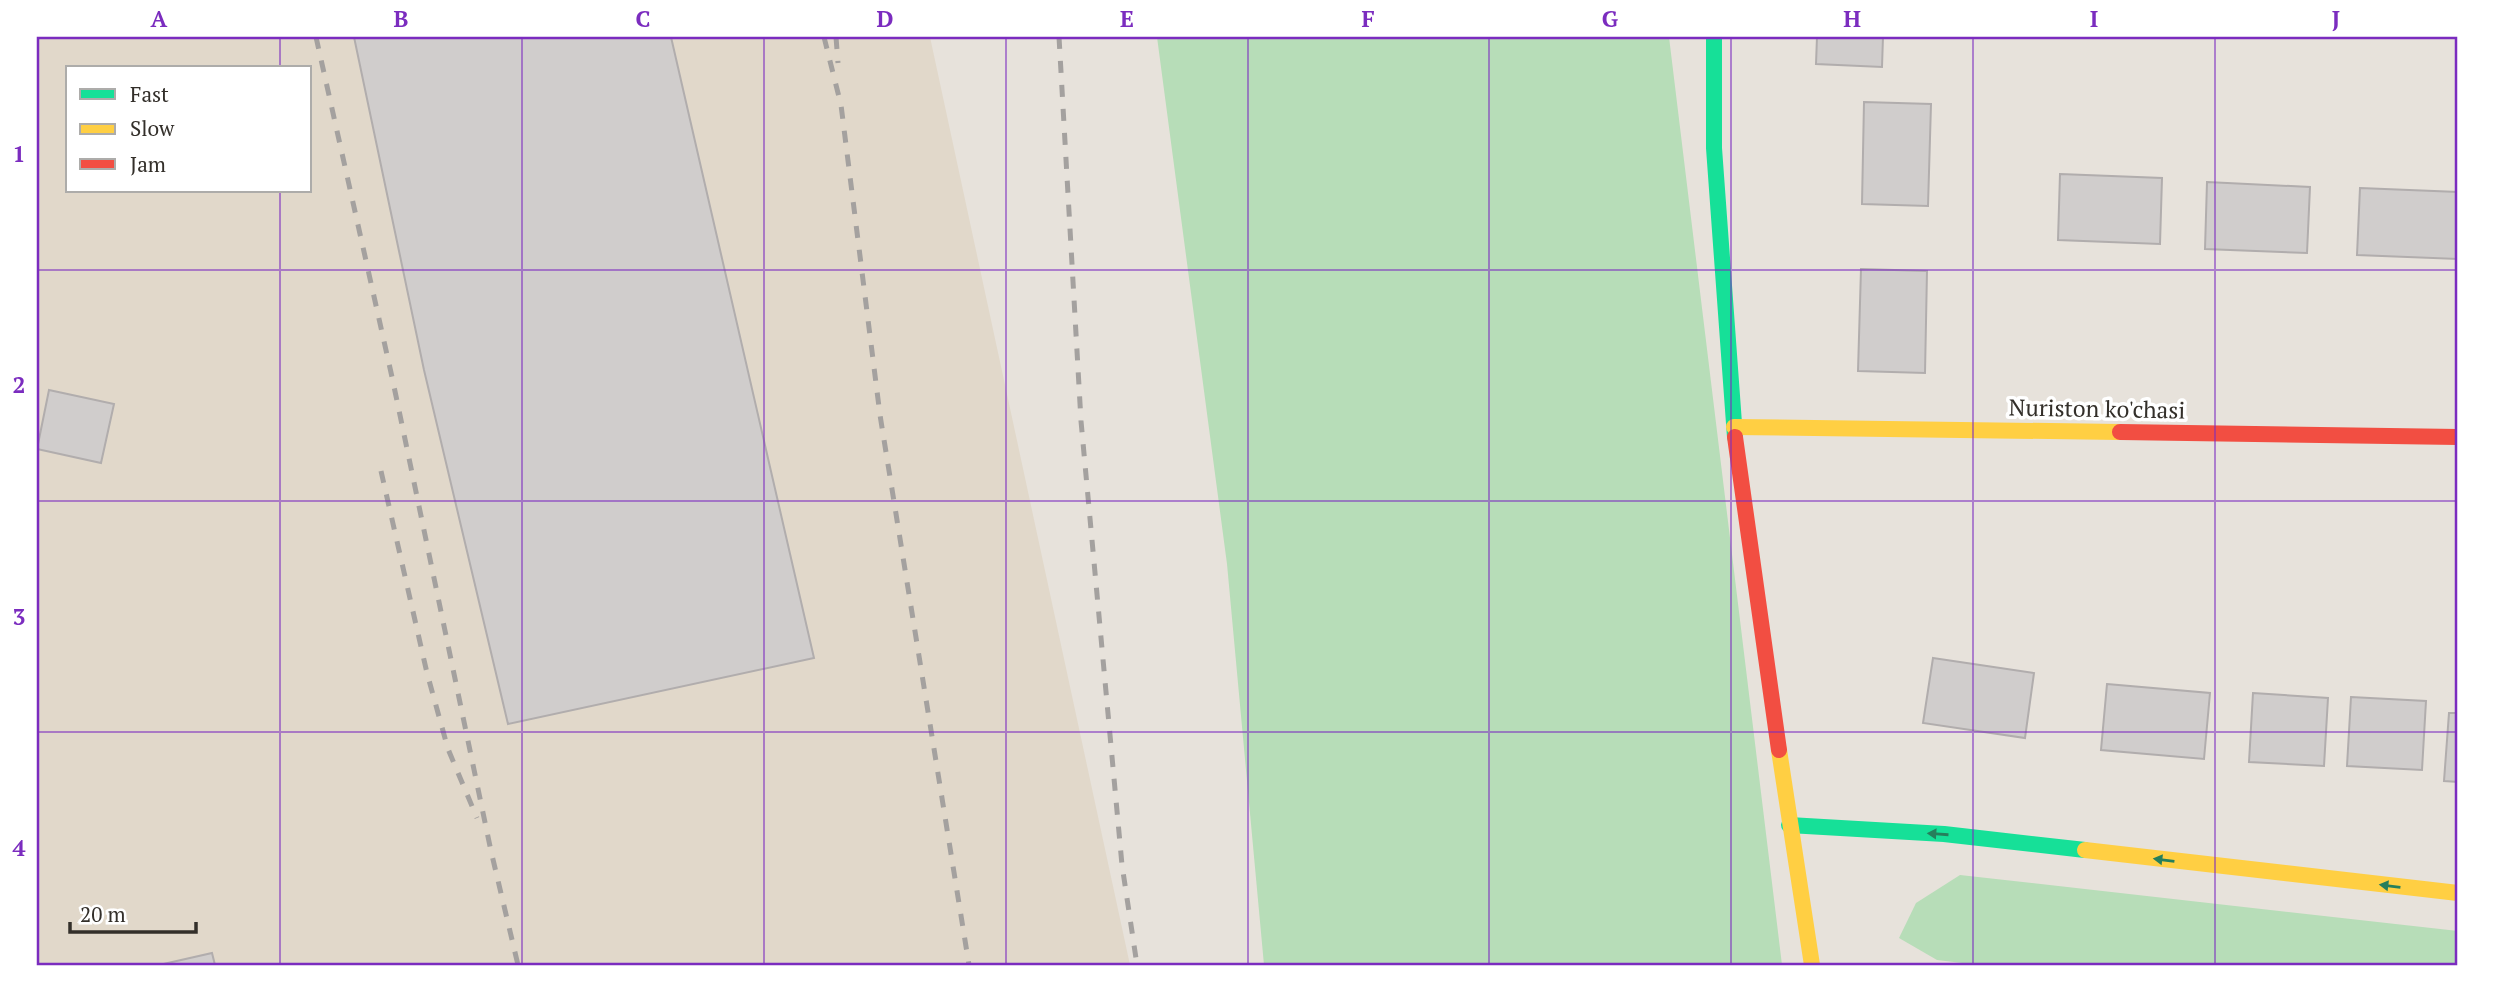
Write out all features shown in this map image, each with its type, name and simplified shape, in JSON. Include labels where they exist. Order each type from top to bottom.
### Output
[{"type":"street","points":[[1714,37],[1714,148],[1734,427],[1788,825],[1812,965]]},
{"type":"street","name":"Nuriston ko'chasi","points":[[1734,427],[2458,437]]},
{"type":"street","points":[[1788,825],[1944,834],[2458,893]]},
{"type":"shaded area","points":[[37,37],[930,37],[1130,965],[37,965]]},
{"type":"green space","points":[[1157,37],[1669,37],[1782,965],[1264,965],[1227,564]]},
{"type":"green space","points":[[1960,875],[2458,931],[2458,965],[1979,965],[1937,960],[1899,938],[1916,903]]},
{"type":"building","points":[[354,37],[671,37],[814,658],[508,724],[424,370]]},
{"type":"building","points":[[1817,37],[1883,37],[1882,67],[1816,64]]},
{"type":"building","points":[[1864,102],[1931,104],[1928,206],[1862,204]]},
{"type":"building","points":[[2060,174],[2162,178],[2160,244],[2058,240]]},
{"type":"building","points":[[2207,182],[2310,187],[2307,253],[2205,249]]},
{"type":"building","points":[[2360,188],[2458,192],[2458,259],[2357,255]]},
{"type":"building","points":[[1861,269],[1927,271],[1925,373],[1858,371]]},
{"type":"building","points":[[49,390],[114,404],[101,463],[37,449]]},
{"type":"building","points":[[1933,658],[2034,673],[2025,738],[1923,723]]},
{"type":"building","points":[[2107,684],[2210,693],[2204,759],[2101,750]]},
{"type":"building","points":[[2253,693],[2328,698],[2324,766],[2249,762]]},
{"type":"building","points":[[2351,697],[2426,701],[2422,770],[2347,766]]},
{"type":"building","points":[[2449,713],[2458,713],[2458,782],[2444,781]]},
{"type":"building","points":[[212,953],[215,965],[159,965]]},
{"type":"railway","points":[[316,37],[392,377],[491,851],[518,965]]},
{"type":"railway","points":[[824,37],[841,105],[880,415],[969,965]]},
{"type":"railway","points":[[836,37],[838,63]]},
{"type":"railway","points":[[1059,37],[1081,421],[1122,865],[1137,965]]},
{"type":"railway","points":[[381,471],[427,673],[448,749],[477,818]]},
{"type":"traffic: fast","points":[[1714,37],[1714,148],[1735,437]]},
{"type":"traffic: fast","points":[[1789,825],[1944,834],[2085,850]]},
{"type":"traffic: slow","points":[[1734,427],[2120,432]]},
{"type":"traffic: slow","points":[[1779,750],[1812,965]]},
{"type":"traffic: slow","points":[[2085,850],[2458,893]]},
{"type":"traffic: jam","points":[[2120,432],[2458,437]]},
{"type":"traffic: jam","points":[[1735,437],[1779,750]]}]
